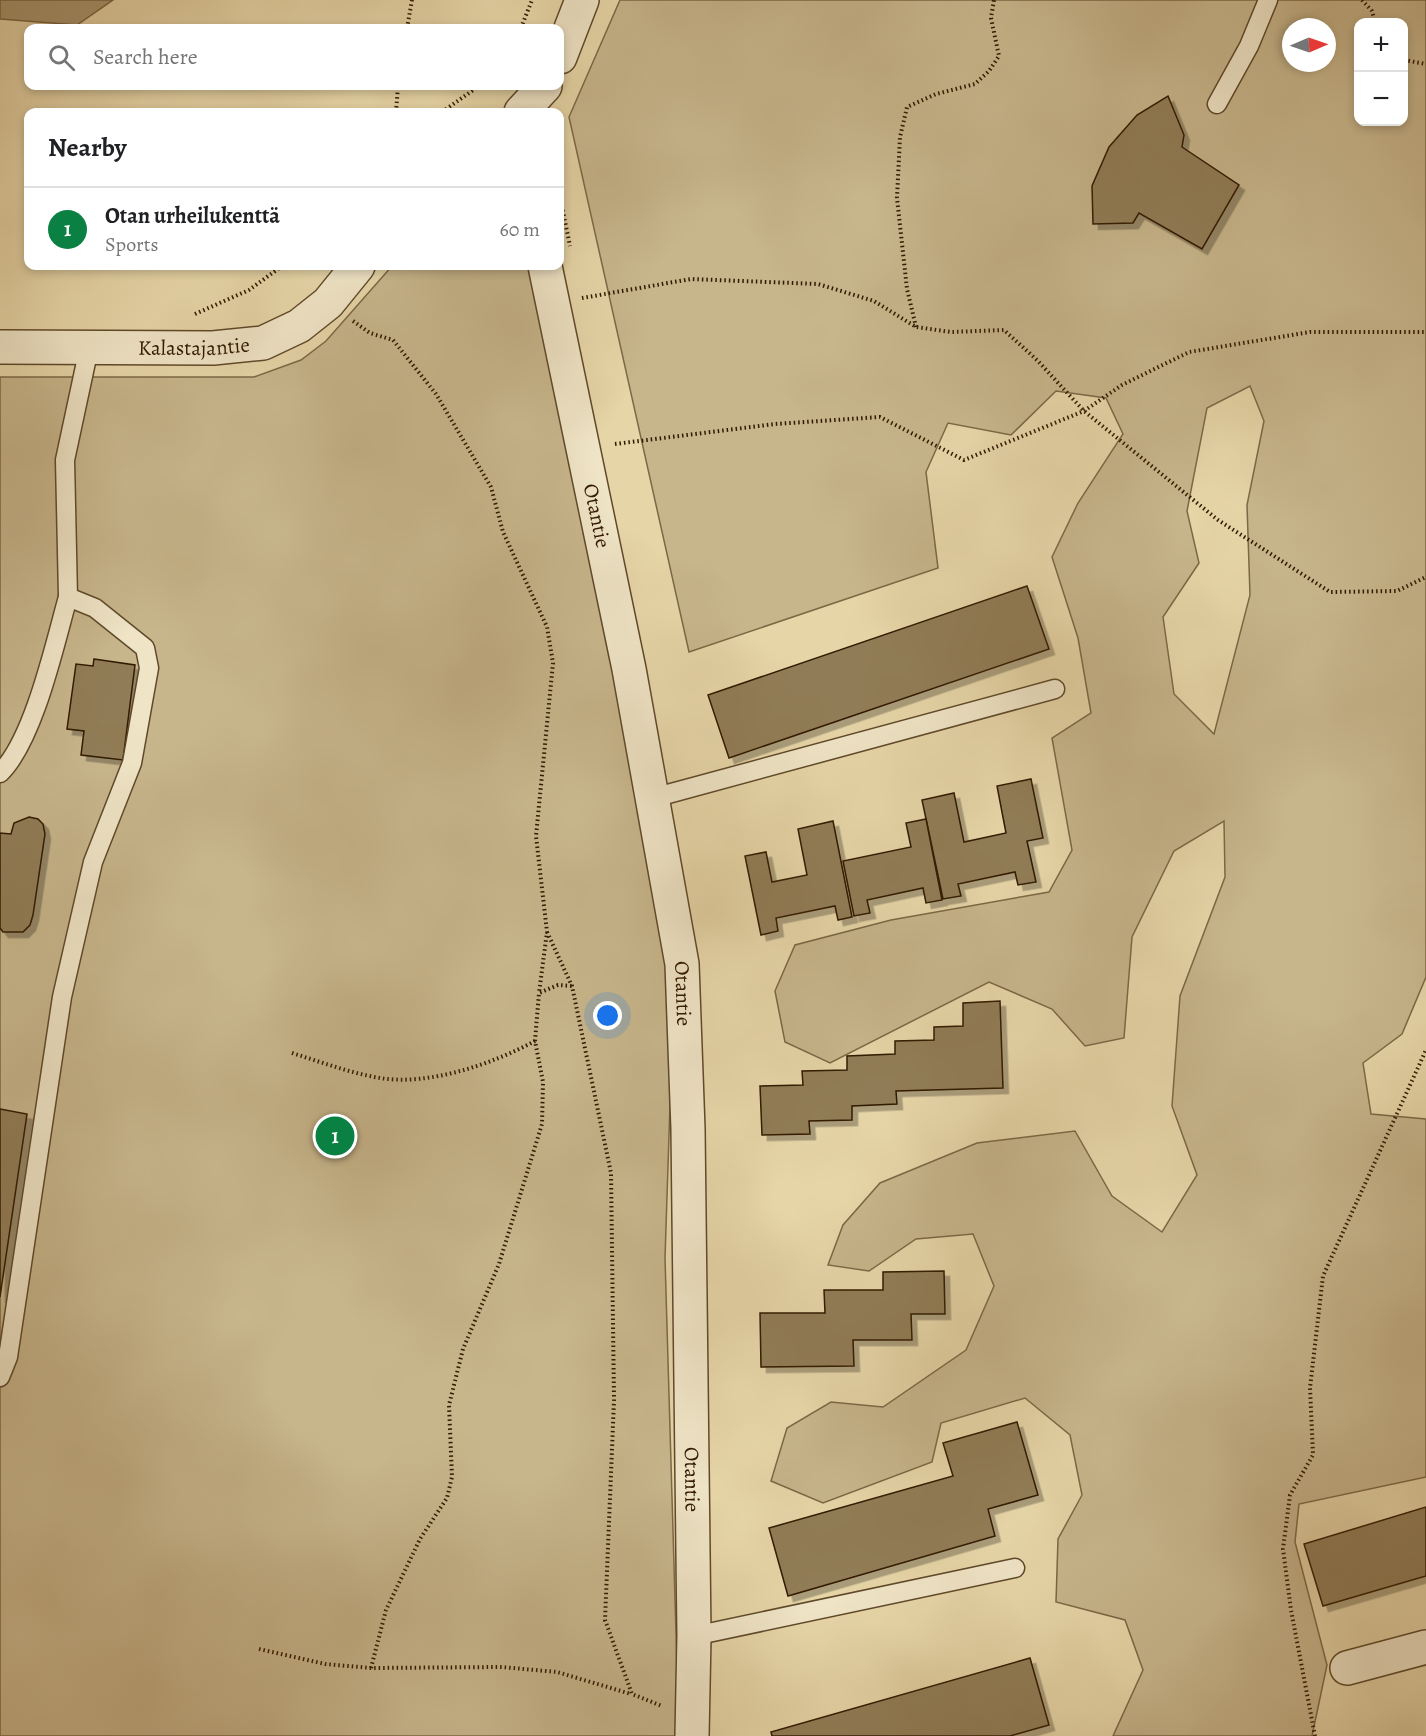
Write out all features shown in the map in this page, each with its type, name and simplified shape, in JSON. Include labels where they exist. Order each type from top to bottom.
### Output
[{"type":"street","points":[[564,47],[582,0]]},
{"type":"street","points":[[525,108],[541,90]]},
{"type":"street","name":"Kalastajantie","points":[[0,346],[213,348],[263,343],[299,326],[328,303],[355,270]]},
{"type":"street","name":"Otantie","points":[[546,270],[592,481],[653,798],[682,964],[688,1129],[694,1636],[692,1730]]},
{"type":"street","points":[[1347,1668],[1426,1647]]},
{"type":"lane","points":[[1216,104],[1249,46],[1268,0]]},
{"type":"lane","points":[[0,772],[11,762],[42,690],[68,597],[65,460],[89,348]]},
{"type":"lane","points":[[0,1377],[8,1357],[62,997],[93,862],[132,763],[149,668],[145,648],[95,608],[68,597]]},
{"type":"lane","points":[[653,798],[1055,689]]},
{"type":"lane","points":[[694,1636],[1015,1568]]},
{"type":"path","points":[[408,24],[412,0]]},
{"type":"path","points":[[523,24],[532,0]]},
{"type":"path","points":[[916,327],[907,289],[897,198],[900,137],[907,107],[936,94],[975,84],[989,71],[999,56],[991,18],[994,0]]},
{"type":"path","points":[[1362,0],[1372,11],[1374,18]]},
{"type":"path","points":[[1408,61],[1426,64]]},
{"type":"path","points":[[396,108],[398,90]]},
{"type":"path","points":[[448,108],[473,90]]},
{"type":"path","points":[[193,314],[249,290],[276,270]]},
{"type":"path","points":[[552,305],[691,279],[818,284],[874,302],[916,327],[951,332],[1004,330],[1037,360],[1084,411],[1218,520],[1330,592],[1397,591],[1426,577]]},
{"type":"path","points":[[611,445],[775,424],[880,417],[964,460],[1084,411],[1122,385],[1190,352],[1310,332],[1426,332]]},
{"type":"path","points":[[370,333],[393,340],[436,394],[491,487],[503,532],[547,627],[553,663],[536,836],[547,932],[538,993],[535,1041],[543,1082],[542,1124],[500,1264],[460,1360],[449,1405],[452,1477],[447,1498],[420,1539],[386,1610],[371,1668]]},
{"type":"path","points":[[547,932],[572,986],[611,1173],[614,1400],[605,1620],[632,1694]]},
{"type":"path","points":[[538,993],[558,985],[572,986]]},
{"type":"path","points":[[292,1053],[381,1078],[420,1079],[502,1058],[535,1041]]},
{"type":"path","points":[[1315,1736],[1291,1610],[1283,1549],[1290,1495],[1313,1455],[1310,1388],[1323,1276],[1426,1050]]},
{"type":"path","points":[[259,1649],[325,1664],[371,1668],[502,1667],[557,1672],[661,1705],[692,1730]]},
{"type":"shaded area","points":[[0,0],[113,0],[78,24],[0,19]]},
{"type":"shaded area","points":[[620,0],[1426,0],[1426,977],[1402,1034],[1363,1063],[1371,1114],[1426,1119],[1426,1477],[1299,1504],[1295,1542],[1327,1665],[1312,1736],[1113,1736],[1143,1670],[1125,1620],[1056,1602],[1058,1539],[1082,1495],[1070,1435],[1025,1398],[941,1423],[932,1462],[823,1503],[771,1481],[787,1428],[831,1402],[883,1407],[966,1350],[994,1286],[973,1234],[916,1239],[869,1271],[828,1265],[843,1225],[880,1183],[977,1143],[1075,1131],[1112,1196],[1162,1232],[1197,1175],[1172,1106],[1180,996],[1225,877],[1224,821],[1174,851],[1132,937],[1124,1038],[1085,1046],[1052,1009],[989,982],[830,1063],[785,1042],[775,991],[795,945],[891,920],[1049,892],[1072,850],[1052,738],[1091,713],[1078,638],[1052,557],[1078,503],[1123,434],[1106,398],[1056,391],[1011,435],[948,423],[926,472],[938,568],[689,652],[569,117]],"holes":[[[1250,386],[1264,421],[1247,505],[1250,595],[1214,734],[1174,694],[1163,617],[1199,563],[1187,511],[1207,408]]]},
{"type":"shaded area","points":[[388,270],[529,270],[571,449],[642,809],[673,1013],[665,1258],[679,1736],[0,1736],[0,377],[254,377],[301,360],[326,341]]},
{"type":"building","points":[[1168,96],[1184,135],[1182,147],[1239,185],[1202,249],[1139,213],[1133,223],[1093,224],[1092,186],[1109,147],[1137,115]]},
{"type":"building","points":[[1027,586],[1049,649],[729,758],[708,695]]},
{"type":"building","points":[[94,659],[135,665],[123,760],[81,755],[84,731],[67,729],[76,664],[93,666]]},
{"type":"building","points":[[1031,779],[1043,838],[1027,841],[1036,882],[1018,885],[1015,872],[958,884],[961,896],[943,899],[922,800],[954,793],[964,842],[1006,833],[997,786]]},
{"type":"building","points":[[29,817],[38,819],[43,824],[45,834],[33,915],[30,925],[23,932],[3,932],[0,928],[0,833],[11,834],[14,823]]},
{"type":"building","points":[[926,819],[942,900],[926,903],[923,888],[867,900],[870,913],[854,916],[843,861],[911,847],[906,823]]},
{"type":"building","points":[[833,821],[852,917],[838,920],[835,906],[776,918],[778,931],[761,935],[745,856],[766,852],[772,882],[807,875],[798,829]]},
{"type":"building","points":[[1000,1001],[1003,1088],[896,1091],[897,1104],[852,1106],[852,1120],[809,1121],[810,1134],[762,1135],[760,1086],[803,1085],[802,1071],[847,1070],[847,1056],[895,1054],[895,1041],[934,1040],[934,1027],[963,1026],[963,1003]]},
{"type":"building","points":[[0,1109],[27,1114],[0,1297]]},
{"type":"building","points":[[944,1271],[945,1314],[911,1314],[912,1340],[853,1340],[854,1366],[761,1367],[760,1313],[825,1313],[824,1290],[883,1290],[883,1272]]},
{"type":"building","points":[[1017,1422],[1038,1495],[988,1509],[995,1536],[788,1596],[769,1528],[953,1476],[943,1443]]},
{"type":"building","points":[[1426,1507],[1426,1576],[1323,1606],[1304,1544]]},
{"type":"building","points":[[1030,1658],[1049,1725],[1010,1736],[772,1736],[771,1732]]},
{"type":"place","name":"Otan urheilukenttä","points":[[335,1136]]}]
